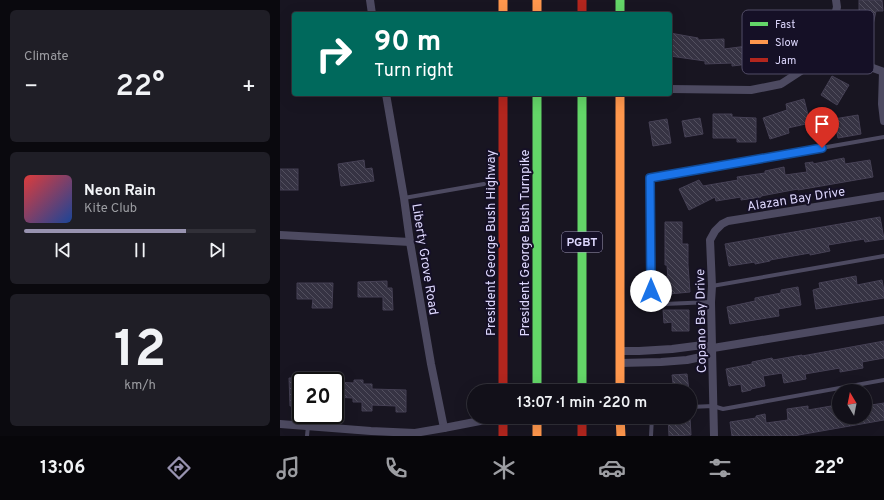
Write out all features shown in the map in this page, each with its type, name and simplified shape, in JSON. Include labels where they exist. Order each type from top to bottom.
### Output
[{"type":"main road","points":[[503,0],[503,12]]},
{"type":"main road","points":[[537,0],[537,12]]},
{"type":"main road","points":[[582,0],[582,12]]},
{"type":"main road","points":[[620,0],[620,12]]},
{"type":"main road","name":"President George Bush Highway","points":[[503,96],[503,384]]},
{"type":"main road","name":"President George Bush Turnpike","points":[[537,96],[537,384]]},
{"type":"main road","name":"PGBT","points":[[582,96],[582,384]]},
{"type":"main road","points":[[620,96],[620,384]]},
{"type":"main road","points":[[503,424],[503,436]]},
{"type":"main road","points":[[537,424],[537,436]]},
{"type":"main road","points":[[582,424],[582,436]]},
{"type":"main road","points":[[620,424],[620,436]]},
{"type":"street","points":[[370,0],[372,12]]},
{"type":"street","points":[[836,0],[836,10]]},
{"type":"street","points":[[874,68],[884,72],[882,104],[884,120]]},
{"type":"street","points":[[672,89],[751,90],[781,84],[796,74]]},
{"type":"street","name":"Liberty Grove Road","points":[[386,96],[431,364],[444,428]]},
{"type":"street","name":"Alazan Bay Drive","points":[[716,231],[722,224],[728,221],[884,196]]},
{"type":"street","name":"Copano Bay Drive","points":[[714,436],[710,240],[716,231]]},
{"type":"street","points":[[280,235],[410,242]]},
{"type":"street","points":[[621,350],[639,351],[672,349],[703,345],[713,348],[884,320]]},
{"type":"street","points":[[620,363],[687,360],[702,357],[713,348]]},
{"type":"street","points":[[280,424],[371,434],[415,432],[467,424]]},
{"type":"lane","points":[[711,302],[664,304],[651,291],[650,178],[884,137]]},
{"type":"lane","points":[[404,198],[484,184]]},
{"type":"lane","points":[[712,286],[884,256]]},
{"type":"lane","points":[[697,407],[713,406],[724,409],[884,380]]},
{"type":"lane","points":[[651,436],[652,424]]},
{"type":"lane","points":[[307,436],[308,426]]},
{"type":"building","points":[[859,0],[882,0],[883,11],[876,11],[874,20],[874,10],[859,10]]},
{"type":"building","points":[[672,33],[698,38],[698,40],[724,39],[724,49],[742,47],[742,65],[732,66],[732,63],[705,64],[705,61],[672,56]]},
{"type":"building","points":[[832,76],[849,85],[837,105],[821,95]]},
{"type":"building","points":[[804,99],[810,123],[788,128],[789,133],[770,139],[763,118],[787,110],[786,104]]},
{"type":"building","points":[[713,114],[732,114],[732,117],[756,118],[756,142],[737,142],[737,138],[713,138]]},
{"type":"building","points":[[858,115],[861,134],[838,138],[834,119]]},
{"type":"building","points":[[700,118],[703,134],[685,137],[682,121]]},
{"type":"building","points":[[667,119],[671,143],[653,146],[649,122]]},
{"type":"building","points":[[844,158],[845,164],[870,160],[873,177],[741,200],[741,197],[716,201],[715,197],[689,210],[679,189],[699,180],[703,186],[738,180],[737,177],[765,173],[765,171],[784,167],[785,175],[807,172],[805,163],[813,162],[813,164]]},
{"type":"building","points":[[364,160],[365,169],[372,168],[374,181],[341,186],[338,164]]},
{"type":"building","points":[[280,169],[298,169],[298,190],[280,190]]},
{"type":"building","points":[[880,217],[884,239],[865,242],[864,239],[828,245],[830,251],[810,255],[810,253],[755,264],[755,262],[729,266],[725,244]]},
{"type":"building","points":[[665,222],[682,222],[682,244],[688,244],[690,292],[669,294],[667,265],[665,265]]},
{"type":"building","points":[[856,276],[857,285],[882,280],[884,298],[816,309],[813,290],[820,288],[819,283]]},
{"type":"building","points":[[387,281],[387,288],[392,288],[393,310],[383,310],[383,297],[358,297],[358,282]]},
{"type":"building","points":[[297,283],[333,283],[332,308],[312,308],[313,299],[297,299]]},
{"type":"building","points":[[798,287],[801,305],[778,309],[779,316],[730,324],[727,307],[755,301],[755,298],[781,293],[781,290]]},
{"type":"building","points":[[663,310],[689,310],[689,331],[672,331],[672,322],[664,323]]},
{"type":"building","points":[[884,341],[884,358],[862,362],[863,368],[840,372],[840,368],[805,374],[806,379],[784,383],[782,373],[763,376],[765,386],[742,392],[741,384],[729,386],[726,369],[772,358],[773,360],[802,356]]},
{"type":"building","points":[[687,374],[688,384],[673,384],[672,375]]},
{"type":"building","points":[[289,378],[292,378],[292,406],[290,406]]},
{"type":"building","points":[[354,380],[363,380],[363,384],[372,384],[372,389],[406,390],[406,412],[396,412],[396,406],[372,405],[372,411],[362,411],[362,402],[353,402],[353,398],[344,398],[344,382],[354,383]]},
{"type":"building","points":[[884,403],[884,420],[872,422],[872,405]]},
{"type":"building","points":[[808,406],[808,410],[832,406],[832,424],[861,424],[793,436],[732,436],[730,422],[756,418],[756,416],[765,414],[766,423],[788,420],[787,409]]},
{"type":"building","points":[[668,424],[690,424],[691,435],[669,436]]},
{"type":"traffic: fast","points":[[620,0],[620,12]]},
{"type":"traffic: fast","points":[[537,96],[537,384]]},
{"type":"traffic: fast","points":[[582,96],[582,384]]},
{"type":"traffic: slow","points":[[503,0],[503,12]]},
{"type":"traffic: slow","points":[[537,0],[537,12]]},
{"type":"traffic: slow","points":[[620,96],[620,384]]},
{"type":"traffic: slow","points":[[537,424],[537,436]]},
{"type":"traffic: slow","points":[[620,424],[621,436]]},
{"type":"traffic: jam","points":[[582,0],[582,12]]},
{"type":"traffic: jam","points":[[503,96],[503,384]]},
{"type":"traffic: jam","points":[[503,424],[503,436]]},
{"type":"traffic: jam","points":[[582,424],[582,436]]},
{"type":"route","points":[[651,291],[650,178],[822,148]]}]
